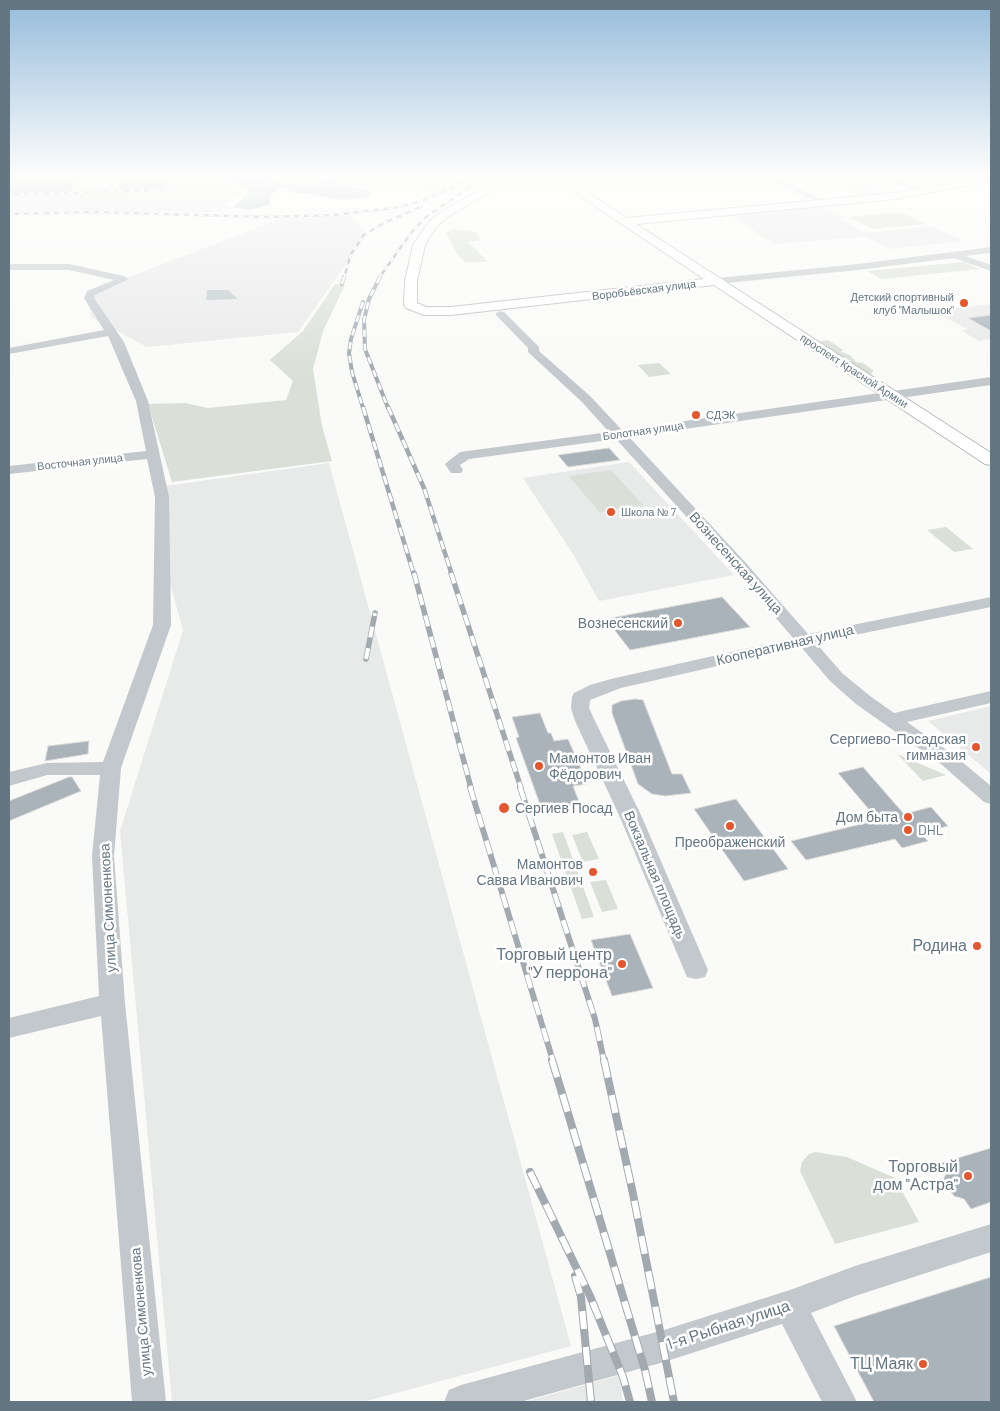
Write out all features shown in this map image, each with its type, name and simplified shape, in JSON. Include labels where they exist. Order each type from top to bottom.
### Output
[{"type":"main road","name":"Воробьёвская улица","points":[[421,242],[411,281],[411,306],[416,309],[436,312],[717,281]]},
{"type":"main road","name":"проспект Красной Армии","points":[[657,242],[991,460]]},
{"type":"main road","name":"проспект Красной Армии","points":[[661,242],[717,281]]},
{"type":"street","name":"Воробьёвская улица","points":[[717,281],[954,256],[991,250]]},
{"type":"street","points":[[954,256],[991,268]]},
{"type":"street","name":"улица Симоненкова","points":[[9,267],[69,267],[124,279],[91,293],[89,298],[118,342],[142,401],[162,497],[162,625],[111,768],[102,856],[112,1003],[150,1402]]},
{"type":"street","name":"Вознесенская улица","points":[[500,314],[535,349],[532,350],[586,399],[739,565],[836,677],[890,720],[948,760],[991,797]]},
{"type":"street","points":[[9,350],[111,332]]},
{"type":"street","name":"Болотная улица","points":[[456,470],[452,464],[465,455],[618,435],[991,380]]},
{"type":"street","name":"Восточная улица","points":[[9,470],[152,454]]},
{"type":"street","name":"Кооперативная улица","points":[[581,697],[596,689],[617,683],[787,646],[804,640],[991,602]]},
{"type":"street","name":"Вокзальная площадь","points":[[581,697],[580,708],[585,721],[630,814],[696,970]]},
{"type":"street","points":[[890,720],[991,697]]},
{"type":"street","points":[[9,779],[47,769],[111,768]]},
{"type":"street","points":[[9,1028],[112,1003]]},
{"type":"street","name":"1-я Рыбная улица","points":[[461,1402],[664,1346],[790,1306],[841,1286],[991,1238]]},
{"type":"street","points":[[790,1306],[840,1402]]},
{"type":"shaded area","points":[[220,242],[361,242],[298,332],[147,347],[91,317],[87,293]]},
{"type":"shaded area","points":[[451,242],[469,242],[488,262],[465,262],[457,254]]},
{"type":"shaded area","points":[[771,242],[802,242],[774,244]]},
{"type":"shaded area","points":[[875,242],[956,242],[890,249]]},
{"type":"shaded area","points":[[964,262],[980,269],[882,279],[867,271]]},
{"type":"shaded area","points":[[335,284],[345,285],[323,331],[313,369],[322,426],[332,461],[172,482],[148,404],[185,403],[208,408],[286,400],[293,381],[270,360],[303,331]]},
{"type":"shaded area","points":[[207,290],[228,290],[238,299],[206,300]]},
{"type":"shaded area","points":[[991,304],[991,339],[979,341],[962,331],[967,329],[933,311]]},
{"type":"shaded area","points":[[828,340],[843,350],[841,352],[850,355],[856,362],[863,363],[874,371],[871,375],[818,342]]},
{"type":"shaded area","points":[[659,363],[671,374],[649,377],[638,365]]},
{"type":"shaded area","name":"Школа № 7","points":[[629,462],[734,575],[599,601],[573,554],[523,478]]},
{"type":"shaded area","points":[[329,463],[571,1346],[363,1402],[172,1402],[120,831],[183,630],[162,555],[165,486]]},
{"type":"shaded area","points":[[611,470],[643,505],[599,512],[569,476]]},
{"type":"shaded area","points":[[946,527],[973,549],[954,552],[927,530]]},
{"type":"shaded area","name":"Сергиево-Посадская гимназия","points":[[991,706],[991,774],[928,721]]},
{"type":"shaded area","points":[[897,754],[946,775],[923,781]]},
{"type":"shaded area","points":[[563,832],[594,917],[582,919],[552,834]]},
{"type":"shaded area","points":[[587,832],[599,859],[583,862],[572,835]]},
{"type":"shaded area","points":[[606,880],[618,909],[602,912],[590,882]]},
{"type":"shaded area","points":[[815,1152],[847,1157],[895,1178],[919,1222],[835,1244],[800,1171],[802,1162],[809,1154]]},
{"type":"shaded area","points":[[620,1375],[623,1402],[524,1402]]},
{"type":"building","points":[[991,315],[991,331],[968,318]]},
{"type":"building","points":[[609,448],[620,460],[568,467],[558,455]]},
{"type":"building","name":"Вознесенский","points":[[722,597],[750,627],[630,650],[606,619]]},
{"type":"building","points":[[643,700],[672,774],[682,774],[691,793],[665,796],[652,794],[638,784],[612,713],[612,705],[621,701]]},
{"type":"building","name":"Сергиев Посад","points":[[540,713],[548,733],[551,733],[554,741],[568,739],[579,764],[587,784],[573,786],[580,804],[542,810],[516,738],[519,737],[512,717]]},
{"type":"building","points":[[89,741],[88,754],[45,761],[48,746]]},
{"type":"building","name":"Дом быта","points":[[863,767],[904,814],[931,807],[948,826],[920,833],[928,841],[902,848],[895,839],[806,860],[791,841],[878,820],[838,773]]},
{"type":"building","points":[[72,777],[81,791],[9,821],[9,801]]},
{"type":"building","name":"Преображенский","points":[[736,799],[788,869],[744,881],[694,809]]},
{"type":"building","name":"Торговый центр \"У перрона\"","points":[[630,934],[653,988],[612,996],[591,940]]},
{"type":"building","name":"Торговый дом \"Астра\"","points":[[991,1148],[991,1202],[971,1209],[964,1199],[954,1196],[943,1180],[947,1172],[941,1163]]},
{"type":"building","name":"ТЦ Маяк","points":[[991,1277],[991,1402],[874,1402],[834,1326]]},
{"type":"railway","points":[[344,278],[351,254],[359,242]]},
{"type":"railway","points":[[379,278],[405,242]]},
{"type":"railway","points":[[342,284],[344,277]]},
{"type":"railway","points":[[380,277],[369,299],[364,320],[365,349],[388,408]]},
{"type":"railway","points":[[363,302],[351,339],[349,353],[352,372],[363,408]]},
{"type":"railway","points":[[363,407],[414,575]]},
{"type":"railway","points":[[388,407],[424,488],[452,575]]},
{"type":"railway","points":[[414,573],[471,788]]},
{"type":"railway","points":[[451,573],[521,788]]},
{"type":"railway","points":[[366,659],[375,613]]},
{"type":"railway","points":[[470,787],[553,1061]]},
{"type":"railway","points":[[520,787],[595,1019],[604,1061]]},
{"type":"railway","points":[[552,1060],[645,1370],[652,1402]]},
{"type":"railway","points":[[604,1060],[633,1194],[674,1402]]},
{"type":"railway","points":[[530,1172],[590,1296],[623,1377],[630,1402]]},
{"type":"railway","points":[[575,1276],[581,1297],[591,1402]]},
{"type":"place","name":"Детский спортивный клуб \"Малышок\"","points":[[964,303]]},
{"type":"place","name":"СДЭК","points":[[696,415]]},
{"type":"place","name":"Школа № 7","points":[[611,512]]},
{"type":"place","name":"Вознесенский","points":[[678,623]]},
{"type":"place","name":"Сергиево-Посадская гимназия","points":[[976,747]]},
{"type":"place","name":"Мамонтов Иван Фёдорович","points":[[539,766]]},
{"type":"place","name":"Сергиев Посад","points":[[504,808]]},
{"type":"place","name":"Дом быта","points":[[908,817]]},
{"type":"place","name":"Преображенский","points":[[730,826]]},
{"type":"place","name":"DHL","points":[[908,830]]},
{"type":"place","name":"Мамонтов Савва Иванович","points":[[593,872]]},
{"type":"place","name":"Родина","points":[[977,946]]},
{"type":"place","name":"Торговый центр \"У перрона\"","points":[[622,964]]},
{"type":"place","name":"Торговый дом \"Астра\"","points":[[968,1176]]},
{"type":"place","name":"ТЦ Маяк","points":[[923,1364]]}]
